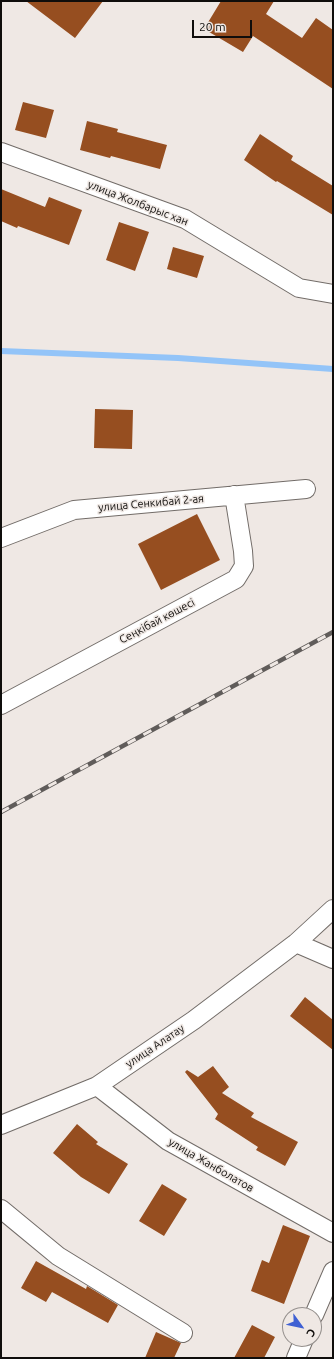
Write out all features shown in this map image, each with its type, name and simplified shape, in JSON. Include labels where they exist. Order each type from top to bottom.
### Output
[{"type":"street","name":"улица Жолбарыс хан","points":[[1,152],[185,219],[299,288],[333,294]]},
{"type":"street","name":"улица Сенкибай 2-ая","points":[[1,538],[74,510],[306,489]]},
{"type":"street","name":"Сеңкібай көшесі","points":[[1,705],[236,579],[244,566],[234,495]]},
{"type":"street","name":"улица Алатау","points":[[1,1125],[97,1086],[194,1020],[296,943],[333,909]]},
{"type":"street","points":[[296,943],[333,959]]},
{"type":"street","name":"улица Жанболатов","points":[[97,1086],[168,1141],[333,1233]]},
{"type":"street","points":[[1,1209],[58,1256],[183,1333]]},
{"type":"street","points":[[317,1307],[333,1271]]},
{"type":"street","points":[[296,1358],[301,1347]]},
{"type":"building","points":[[26,1],[103,1],[75,38]]},
{"type":"building","points":[[221,1],[274,1],[266,14],[302,38],[316,18],[333,30],[333,89],[253,36],[243,52],[204,29]]},
{"type":"building","points":[[23,102],[54,110],[46,138],[15,130]]},
{"type":"building","points":[[87,121],[118,129],[117,132],[167,145],[160,169],[111,156],[110,158],[80,150]]},
{"type":"building","points":[[260,134],[293,156],[291,160],[333,186],[333,215],[277,181],[276,182],[244,160]]},
{"type":"building","points":[[1,189],[45,207],[49,197],[82,210],[69,245],[18,226],[17,228],[1,221]]},
{"type":"building","points":[[119,222],[149,232],[135,271],[106,260]]},
{"type":"building","points":[[173,247],[204,256],[197,278],[167,269]]},
{"type":"building","points":[[95,409],[133,410],[132,449],[94,448]]},
{"type":"building","points":[[197,514],[220,560],[161,590],[138,544]]},
{"type":"building","points":[[305,997],[333,1020],[333,1050],[290,1016]]},
{"type":"building","points":[[213,1066],[229,1087],[222,1093],[254,1113],[251,1117],[298,1142],[285,1166],[256,1150],[258,1147],[215,1119],[218,1114],[185,1072],[187,1070],[198,1077]]},
{"type":"building","points":[[77,1124],[98,1142],[96,1144],[128,1164],[109,1194],[81,1177],[53,1153]]},
{"type":"building","points":[[162,1184],[187,1199],[164,1236],[139,1221]]},
{"type":"building","points":[[283,1225],[310,1236],[284,1304],[251,1291],[262,1260],[269,1263]]},
{"type":"building","points":[[36,1261],[86,1289],[87,1286],[118,1305],[108,1323],[52,1292],[46,1302],[21,1288]]},
{"type":"building","points":[[252,1325],[275,1337],[264,1358],[234,1358]]},
{"type":"building","points":[[156,1332],[181,1343],[174,1358],[145,1358]]},
{"type":"waterway","points":[[1,351],[178,358],[333,369]]},
{"type":"railway","points":[[1,812],[333,632]]}]
